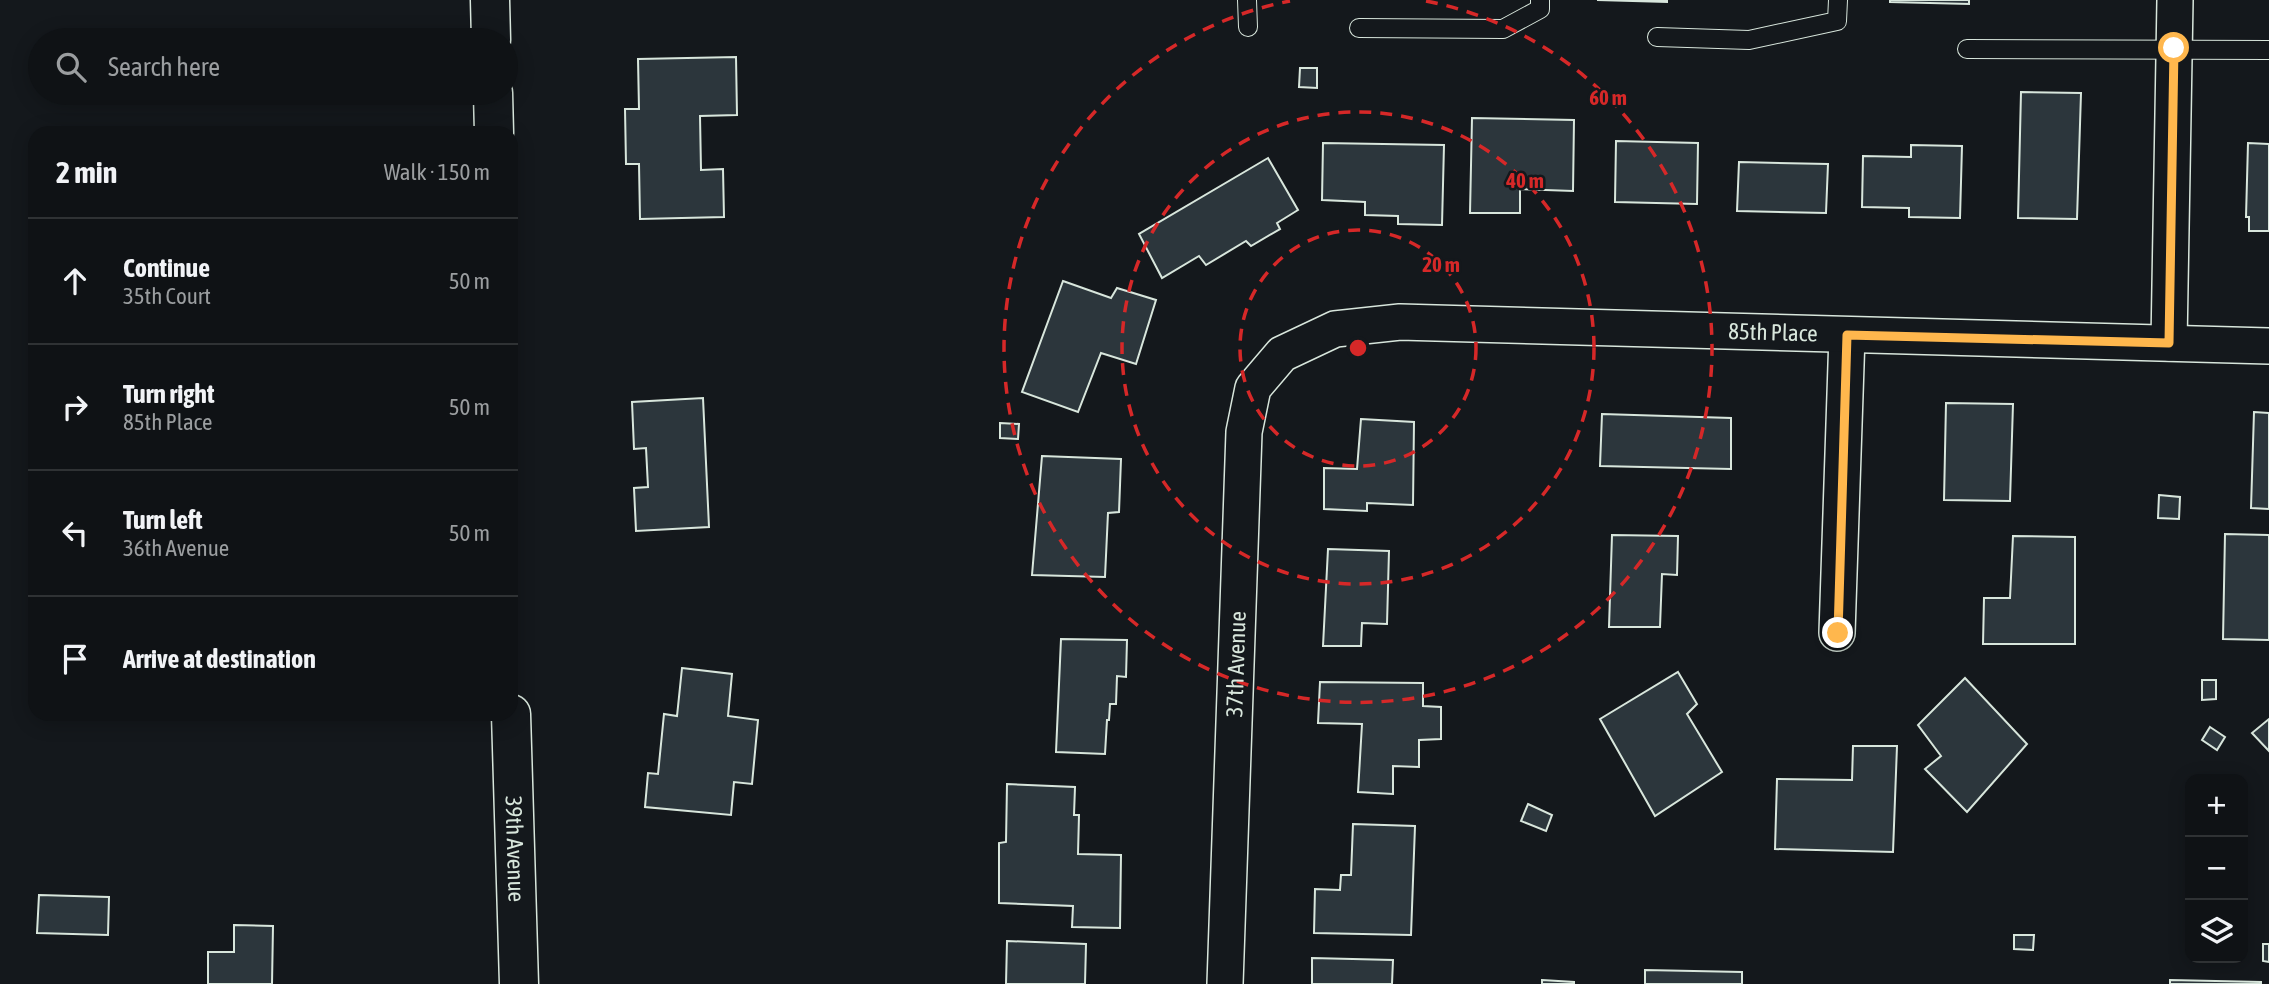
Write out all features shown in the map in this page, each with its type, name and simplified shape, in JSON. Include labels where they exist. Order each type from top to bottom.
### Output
[{"type":"main road","points":[[490,0],[491,28]]},
{"type":"main road","points":[[493,105],[494,126]]},
{"type":"main road","name":"39th Avenue","points":[[511,721],[519,984]]},
{"type":"street","points":[[2169,343],[2175,0]]},
{"type":"street","name":"85th Place","points":[[1282,354],[1335,329],[1400,322],[2269,346]]},
{"type":"street","points":[[1838,633],[1847,335]]},
{"type":"street","name":"37th Avenue","points":[[1225,984],[1244,432],[1253,388],[1282,354]]},
{"type":"lane","points":[[1247,0],[1248,27]]},
{"type":"lane","points":[[1359,28],[1503,29],[1540,9],[1540,0]]},
{"type":"lane","points":[[1657,37],[1749,40],[1838,21],[1838,0]]},
{"type":"lane","points":[[1967,49],[2269,50]]},
{"type":"building","points":[[1597,0],[1667,0],[1667,2]]},
{"type":"building","points":[[1969,0],[1969,4],[1890,2]]},
{"type":"building","points":[[736,57],[737,115],[700,116],[701,170],[723,169],[724,217],[640,219],[639,164],[626,164],[625,109],[639,109],[638,59]]},
{"type":"building","points":[[1300,68],[1317,68],[1317,88],[1299,87]]},
{"type":"building","points":[[2021,92],[2081,93],[2077,219],[2018,218]]},
{"type":"building","points":[[1472,118],[1574,120],[1573,191],[1520,189],[1520,213],[1470,213]]},
{"type":"building","points":[[1616,141],[1698,143],[1697,204],[1615,202]]},
{"type":"building","points":[[1323,143],[1444,145],[1442,225],[1398,224],[1398,216],[1365,215],[1365,202],[1322,200]]},
{"type":"building","points":[[2248,143],[2269,144],[2269,231],[2249,231],[2249,217],[2246,217]]},
{"type":"building","points":[[1911,145],[1962,146],[1960,218],[1909,217],[1909,208],[1862,207],[1863,156],[1911,157]]},
{"type":"building","points":[[1268,158],[1298,210],[1277,223],[1280,229],[1251,246],[1246,241],[1206,265],[1199,256],[1162,278],[1139,234]]},
{"type":"building","points":[[1739,162],[1828,164],[1826,213],[1737,211]]},
{"type":"building","points":[[1063,281],[1111,298],[1117,288],[1156,300],[1136,364],[1101,353],[1078,412],[1022,392]]},
{"type":"building","points":[[703,398],[709,527],[636,531],[634,488],[648,487],[646,448],[634,449],[632,402]]},
{"type":"building","points":[[1946,403],[2013,404],[2010,501],[1944,500]]},
{"type":"building","points":[[2254,412],[2269,413],[2269,509],[2251,508]]},
{"type":"building","points":[[1602,414],[1731,418],[1731,469],[1600,466]]},
{"type":"building","points":[[1361,419],[1414,422],[1413,505],[1367,503],[1367,511],[1324,509],[1324,468],[1357,469]]},
{"type":"building","points":[[1000,423],[1019,424],[1018,439],[1000,438]]},
{"type":"building","points":[[1042,456],[1121,459],[1119,512],[1108,513],[1105,577],[1032,575]]},
{"type":"building","points":[[2159,495],[2180,497],[2179,519],[2158,518]]},
{"type":"building","points":[[2225,534],[2269,535],[2269,640],[2223,639]]},
{"type":"building","points":[[1612,535],[1678,536],[1677,575],[1662,574],[1660,627],[1609,627]]},
{"type":"building","points":[[2013,536],[2075,537],[2075,644],[1983,644],[1984,598],[2010,598]]},
{"type":"building","points":[[1328,549],[1389,551],[1387,624],[1362,623],[1361,646],[1323,646]]},
{"type":"building","points":[[1061,639],[1127,640],[1126,677],[1117,676],[1116,704],[1110,704],[1105,754],[1056,752]]},
{"type":"building","points":[[682,668],[732,674],[728,716],[758,720],[752,784],[734,782],[731,815],[645,807],[648,773],[658,774],[664,714],[677,716]]},
{"type":"building","points":[[1678,672],[1697,704],[1687,714],[1722,772],[1655,816],[1600,719]]},
{"type":"building","points":[[1965,678],[2027,744],[1967,812],[1925,769],[1941,756],[1918,725]]},
{"type":"building","points":[[2202,680],[2216,680],[2216,699],[2202,700]]},
{"type":"building","points":[[1320,682],[1423,683],[1423,706],[1441,707],[1441,739],[1419,740],[1419,767],[1393,766],[1393,794],[1358,792],[1362,724],[1318,723]]},
{"type":"building","points":[[2269,719],[2269,751],[2252,733]]},
{"type":"building","points":[[2210,727],[2225,737],[2217,750],[2202,740]]},
{"type":"building","points":[[1853,746],[1897,746],[1893,852],[1775,849],[1777,779],[1852,780]]},
{"type":"building","points":[[1007,784],[1075,787],[1074,815],[1079,815],[1078,854],[1121,855],[1120,928],[1072,927],[1073,906],[999,903],[999,843],[1006,842]]},
{"type":"building","points":[[1528,804],[1552,815],[1546,831],[1521,821]]},
{"type":"building","points":[[1353,824],[1415,826],[1411,935],[1314,933],[1315,889],[1340,890],[1341,875],[1351,875]]},
{"type":"building","points":[[39,895],[109,897],[108,935],[37,933]]},
{"type":"building","points":[[234,925],[273,926],[272,984],[208,984],[208,952],[234,952]]},
{"type":"building","points":[[2014,935],[2034,935],[2033,950],[2014,949]]},
{"type":"building","points":[[1007,941],[1086,944],[1085,984],[1006,984]]},
{"type":"building","points":[[2263,944],[2269,944],[2269,962],[2263,961]]},
{"type":"building","points":[[1312,958],[1393,960],[1392,984],[1312,984]]},
{"type":"building","points":[[1645,970],[1742,972],[1742,984],[1645,984]]},
{"type":"building","points":[[1542,980],[1574,982],[1574,984],[1542,984]]},
{"type":"building","points":[[2170,980],[2261,982],[2261,984],[2170,984]]},
{"type":"route","points":[[1838,633],[1847,335],[2169,343],[2174,48]]}]
